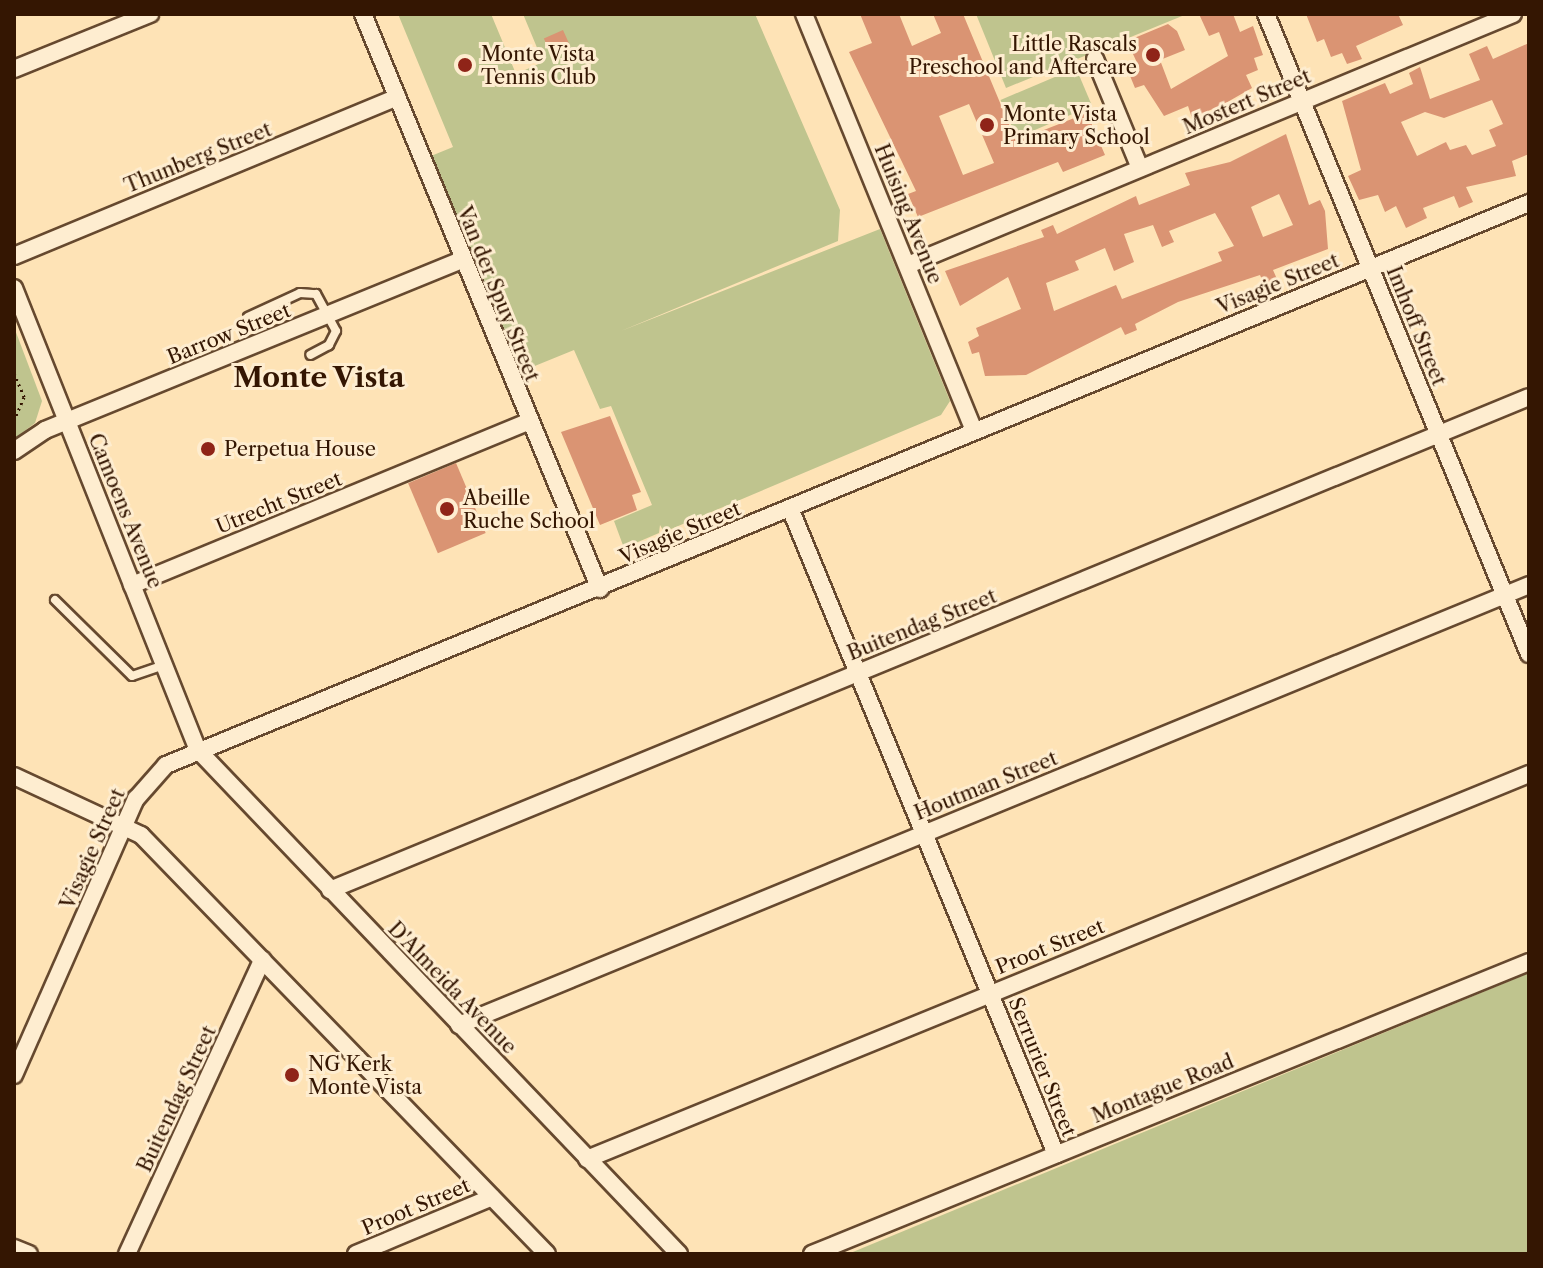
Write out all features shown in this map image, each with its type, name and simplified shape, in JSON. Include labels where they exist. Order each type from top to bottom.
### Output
[{"type":"street","points":[[14,69],[150,14]]},
{"type":"street","name":"Van der Spuy Street","points":[[363,14],[600,589]]},
{"type":"street","name":"Huising Avenue","points":[[804,14],[974,430]]},
{"type":"street","name":"Imhoff Street","points":[[1266,14],[1529,654]]},
{"type":"street","name":"Mostert Street","points":[[908,265],[1513,14]]},
{"type":"street","points":[[1095,59],[1140,168]]},
{"type":"street","name":"Thunberg Street","points":[[14,256],[397,97]]},
{"type":"street","name":"Visagie Street","points":[[14,1075],[125,826],[153,776],[197,749],[600,589],[974,430],[1529,203]]},
{"type":"street","name":"Barrow Street","points":[[14,451],[67,422],[462,260]]},
{"type":"street","name":"Camoens Avenue","points":[[14,288],[197,749]]},
{"type":"street","name":"Buitendag Street","points":[[330,890],[1529,397]]},
{"type":"street","name":"Utrecht Street","points":[[132,585],[529,421]]},
{"type":"street","name":"Serrurier Street","points":[[790,508],[1056,1154]]},
{"type":"street","name":"Houtman Street","points":[[459,1025],[1529,585]]},
{"type":"street","name":"D'Almeida Avenue","points":[[197,749],[679,1254]]},
{"type":"street","name":"Proot Street","points":[[587,1159],[1529,774]]},
{"type":"street","points":[[14,776],[125,826],[262,960],[547,1254]]},
{"type":"street","name":"Buitendag Street","points":[[127,1254],[262,960]]},
{"type":"street","name":"Montague Road","points":[[812,1254],[1529,962]]},
{"type":"street","name":"Proot Street","points":[[356,1254],[492,1197]]},
{"type":"street","points":[[14,1248],[29,1254]]},
{"type":"lane","points":[[248,317],[300,293],[316,294],[330,315],[335,338],[310,355]]},
{"type":"lane","points":[[55,600],[132,676],[165,664]]},
{"type":"path","points":[[904,222],[909,236],[926,241],[940,236]]},
{"type":"path","points":[[14,373],[24,397],[14,421]]},
{"type":"green space","points":[[398,14],[491,14],[516,74],[543,62],[523,14],[755,14],[840,210],[838,241],[621,331],[880,229],[950,401],[941,415],[664,532],[660,525],[659,533],[624,548],[614,521],[652,505],[611,406],[600,409],[574,350],[520,372],[431,156],[453,147]]},
{"type":"green space","points":[[976,14],[1187,14],[1006,88]]},
{"type":"green space","points":[[1076,68],[1092,106],[1017,138],[1001,100]]},
{"type":"green space","points":[[14,327],[42,401],[35,423],[14,439]]},
{"type":"green space","points":[[1529,973],[1529,1254],[848,1254]]},
{"type":"building","name":"Monte Vista Primary School","points":[[860,14],[899,14],[912,46],[941,33],[933,14],[963,14],[1016,141],[1087,113],[1105,155],[1063,172],[1058,162],[918,217],[908,194],[916,191],[849,52],[872,43]],"holes":[[[969,104],[994,163],[963,175],[939,116]]]},
{"type":"building","points":[[1199,14],[1233,14],[1240,32],[1253,26],[1263,55],[1254,58],[1258,70],[1246,75],[1252,88],[1192,118],[1188,106],[1164,116],[1144,85],[1135,88],[1128,71],[1139,67],[1127,41],[1168,24],[1177,31],[1185,50],[1160,60],[1171,89],[1228,56],[1219,32],[1209,36]]},
{"type":"building","points":[[1306,14],[1398,14],[1403,25],[1356,46],[1362,59],[1347,64],[1342,53],[1331,57],[1324,39],[1317,42]]},
{"type":"building","points":[[563,30],[570,46],[551,54],[544,39]]},
{"type":"building","points":[[1529,43],[1529,154],[1512,161],[1516,176],[1466,187],[1473,202],[1459,208],[1454,196],[1423,208],[1427,218],[1406,228],[1396,206],[1385,212],[1378,195],[1359,200],[1348,176],[1361,170],[1342,101],[1385,83],[1390,94],[1413,84],[1409,73],[1420,67],[1430,99],[1480,80],[1469,54],[1487,46],[1493,59]],"holes":[[[1492,100],[1503,124],[1489,130],[1496,146],[1472,155],[1466,145],[1450,150],[1446,142],[1417,156],[1401,122],[1425,112],[1444,118]]]},
{"type":"building","points":[[1286,134],[1309,205],[1320,200],[1325,211],[1328,249],[1273,270],[1277,279],[1264,284],[1260,275],[1178,302],[1135,324],[1137,330],[1125,335],[1121,327],[1026,375],[985,376],[979,352],[972,354],[968,342],[979,336],[976,328],[1021,309],[1008,277],[960,306],[945,271],[1044,237],[1041,230],[1053,225],[1057,234],[1136,196],[1139,205],[1190,185],[1185,173],[1230,162]],"holes":[[[1279,194],[1293,225],[1263,237],[1251,207]],[[1215,213],[1234,246],[1218,252],[1222,261],[1122,299],[1116,285],[1054,311],[1046,283],[1079,270],[1075,261],[1105,248],[1114,271],[1134,262],[1124,234],[1153,225],[1162,247],[1174,242],[1169,231]]]},
{"type":"building","points":[[610,416],[641,492],[632,495],[637,510],[600,525],[561,432]]},
{"type":"building","name":"Abeille Ruche School","points":[[456,463],[486,533],[438,553],[408,483]]},
{"type":"place","name":"Little Rascals Preschool and Aftercare","points":[[1153,55]]},
{"type":"place","name":"Monte Vista Tennis Club","points":[[465,65]]},
{"type":"place","name":"Monte Vista Primary School","points":[[987,125]]},
{"type":"place","name":"Perpetua House","points":[[208,449]]},
{"type":"place","name":"Abeille Ruche School","points":[[447,509]]},
{"type":"place","name":"NG Kerk Monte Vista","points":[[292,1075]]},
{"type":"district","name":"Monte Vista","points":[[319,377]]}]
